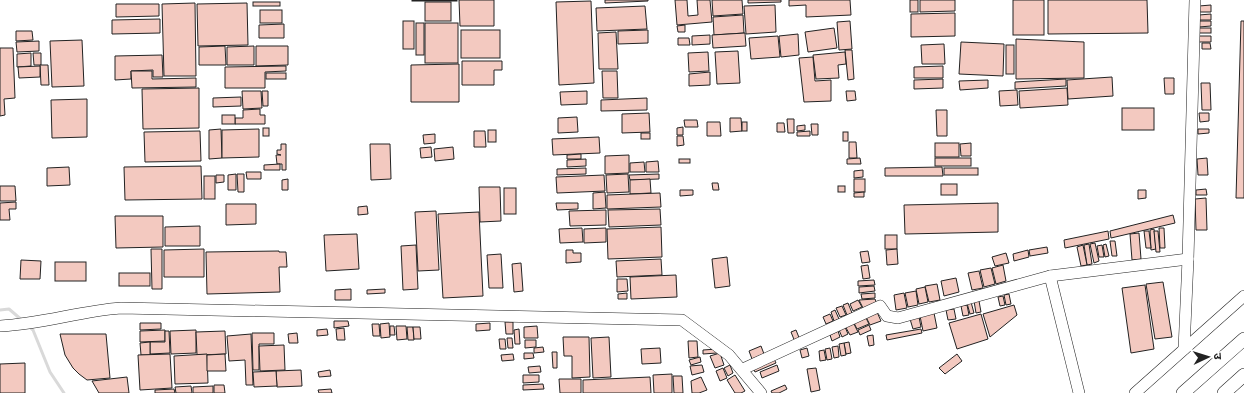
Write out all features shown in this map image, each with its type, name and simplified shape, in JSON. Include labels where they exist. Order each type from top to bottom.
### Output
[{"type":"main road","points":[[1183,393],[1244,339]]},
{"type":"main road","points":[[1224,393],[1244,375]]},
{"type":"street","points":[[1184,349],[1195,0]]},
{"type":"street","points":[[743,369],[880,306],[887,316],[898,318],[1050,276],[1188,259]]},
{"type":"street","points":[[1050,276],[1079,393]]},
{"type":"street","points":[[1135,393],[1244,296]]},
{"type":"street","points":[[3,326],[41,322],[106,309],[121,308],[682,320],[729,355],[743,369],[761,393]]},
{"type":"building","points":[[457,0],[457,1],[412,1]]},
{"type":"building","points":[[459,0],[494,0],[494,26],[460,26]]},
{"type":"building","points":[[605,0],[648,0],[648,1],[605,3]]},
{"type":"building","points":[[675,0],[687,0],[688,16],[698,15],[697,0],[710,0],[712,22],[677,25]]},
{"type":"building","points":[[712,0],[742,0],[743,14],[713,16]]},
{"type":"building","points":[[748,0],[781,0],[781,2],[748,3]]},
{"type":"building","points":[[789,0],[850,0],[851,15],[806,17],[806,5],[789,6]]},
{"type":"building","points":[[910,0],[918,0],[918,12],[910,12]]},
{"type":"building","points":[[920,0],[955,0],[955,11],[920,12]]},
{"type":"building","points":[[1013,0],[1044,0],[1044,35],[1013,35]]},
{"type":"building","points":[[1048,0],[1147,0],[1148,33],[1048,34]]},
{"type":"building","points":[[591,1],[594,83],[559,85],[556,2]]},
{"type":"building","points":[[253,2],[280,2],[280,6],[253,6]]},
{"type":"building","points":[[425,2],[451,2],[451,21],[425,21]]},
{"type":"building","points":[[195,3],[196,76],[164,76],[162,4]]},
{"type":"building","points":[[247,3],[248,45],[198,46],[197,4]]},
{"type":"building","points":[[116,4],[159,4],[159,16],[116,17]]},
{"type":"building","points":[[775,5],[776,32],[746,34],[744,6]]},
{"type":"building","points":[[1211,5],[1211,12],[1200,12],[1199,6]]},
{"type":"building","points":[[645,6],[647,29],[597,31],[596,8]]},
{"type":"building","points":[[260,10],[282,10],[282,23],[260,23]]},
{"type":"building","points":[[955,13],[955,36],[911,37],[911,14]]},
{"type":"building","points":[[1211,14],[1211,20],[1199,20],[1199,15]]},
{"type":"building","points":[[743,15],[744,33],[714,35],[713,17]]},
{"type":"building","points":[[160,19],[160,33],[112,34],[112,20]]},
{"type":"building","points":[[403,21],[414,21],[414,49],[403,49]]},
{"type":"building","points":[[850,21],[852,49],[839,50],[837,22]]},
{"type":"building","points":[[1199,21],[1211,21],[1211,26],[1199,27]]},
{"type":"building","points":[[1241,21],[1244,21],[1244,198],[1236,198]]},
{"type":"building","points":[[416,23],[424,23],[424,55],[416,55]]},
{"type":"building","points":[[425,23],[458,23],[458,63],[425,63]]},
{"type":"building","points":[[284,24],[284,38],[259,38],[259,25]]},
{"type":"building","points":[[685,25],[685,32],[678,32],[677,26]]},
{"type":"building","points":[[834,28],[837,48],[808,52],[805,32]]},
{"type":"building","points":[[1199,28],[1211,28],[1211,33],[1199,33]]},
{"type":"building","points":[[461,30],[500,30],[500,58],[461,58]]},
{"type":"building","points":[[648,30],[648,43],[618,44],[618,31]]},
{"type":"building","points":[[16,31],[32,31],[33,40],[16,41]]},
{"type":"building","points":[[616,32],[618,69],[599,69],[598,33]]},
{"type":"building","points":[[745,33],[746,46],[713,48],[712,35]]},
{"type":"building","points":[[798,34],[799,55],[781,57],[779,36]]},
{"type":"building","points":[[710,35],[710,44],[692,45],[692,36]]},
{"type":"building","points":[[778,36],[780,57],[751,59],[749,38]]},
{"type":"building","points":[[1198,36],[1211,36],[1211,42],[1199,42]]},
{"type":"building","points":[[678,38],[689,38],[690,45],[678,45]]},
{"type":"building","points":[[1016,39],[1084,42],[1084,78],[1016,79]]},
{"type":"building","points":[[82,40],[84,86],[52,87],[50,41]]},
{"type":"building","points":[[39,41],[39,51],[17,52],[16,42]]},
{"type":"building","points":[[961,42],[1004,44],[1003,76],[959,74]]},
{"type":"building","points":[[1202,43],[1210,43],[1211,49],[1202,49]]},
{"type":"building","points":[[944,44],[945,64],[922,64],[921,45]]},
{"type":"building","points":[[1006,45],[1014,45],[1014,74],[1006,74]]},
{"type":"building","points":[[225,46],[226,65],[199,65],[199,47]]},
{"type":"building","points":[[254,46],[254,65],[227,65],[227,47]]},
{"type":"building","points":[[256,46],[288,46],[288,65],[256,66]]},
{"type":"building","points":[[0,48],[13,48],[15,98],[4,99],[5,115],[0,116]]},
{"type":"building","points":[[845,50],[852,50],[854,79],[848,80]]},
{"type":"building","points":[[738,51],[740,83],[717,84],[715,52]]},
{"type":"building","points":[[708,52],[709,71],[689,72],[688,53]]},
{"type":"building","points":[[845,52],[846,64],[838,65],[839,78],[816,79],[813,55]]},
{"type":"building","points":[[31,53],[31,66],[17,67],[17,54]]},
{"type":"building","points":[[33,53],[41,53],[41,65],[34,65]]},
{"type":"building","points":[[162,55],[163,77],[153,77],[153,70],[131,71],[131,79],[115,80],[115,56]]},
{"type":"building","points":[[813,57],[815,81],[831,80],[831,101],[804,102],[799,58]]},
{"type":"building","points":[[462,61],[502,61],[502,70],[494,70],[494,85],[462,85]]},
{"type":"building","points":[[459,64],[459,102],[411,102],[411,65]]},
{"type":"building","points":[[40,65],[48,65],[49,85],[41,85]]},
{"type":"building","points":[[40,66],[40,77],[19,78],[18,67]]},
{"type":"building","points":[[286,66],[286,71],[265,72],[265,88],[225,88],[225,67]]},
{"type":"building","points":[[943,66],[943,78],[914,78],[914,67]]},
{"type":"building","points":[[131,71],[152,71],[152,79],[196,78],[196,87],[132,88]]},
{"type":"building","points":[[602,71],[617,71],[618,98],[603,98]]},
{"type":"building","points":[[710,72],[710,85],[689,86],[689,74]]},
{"type":"building","points":[[266,73],[286,73],[286,79],[266,79]]},
{"type":"building","points":[[1112,77],[1113,96],[1068,99],[1067,80]]},
{"type":"building","points":[[1164,78],[1174,78],[1174,94],[1165,94]]},
{"type":"building","points":[[943,79],[943,88],[914,89],[914,80]]},
{"type":"building","points":[[1066,79],[1066,86],[1015,89],[1015,82]]},
{"type":"building","points":[[988,80],[988,88],[960,90],[959,81]]},
{"type":"building","points":[[1201,83],[1210,83],[1211,110],[1202,110]]},
{"type":"building","points":[[199,88],[199,128],[143,129],[142,89]]},
{"type":"building","points":[[1067,88],[1068,105],[1020,108],[1019,91]]},
{"type":"building","points":[[1017,90],[1018,105],[1000,106],[999,91]]},
{"type":"building","points":[[242,91],[261,91],[262,108],[243,109]]},
{"type":"building","points":[[262,91],[268,91],[268,106],[263,106]]},
{"type":"building","points":[[587,91],[587,104],[561,105],[560,92]]},
{"type":"building","points":[[846,91],[855,91],[856,100],[847,101]]},
{"type":"building","points":[[241,97],[241,106],[213,107],[213,98]]},
{"type":"building","points":[[647,98],[647,110],[601,111],[601,100]]},
{"type":"building","points":[[87,99],[87,137],[52,138],[51,100]]},
{"type":"building","points":[[1122,108],[1154,108],[1154,130],[1122,130]]},
{"type":"building","points":[[260,109],[260,115],[265,115],[265,124],[235,124],[235,118],[243,118],[243,110]]},
{"type":"building","points":[[936,110],[947,110],[947,136],[937,136]]},
{"type":"building","points":[[649,113],[650,132],[622,133],[622,114]]},
{"type":"building","points":[[1199,113],[1209,113],[1209,121],[1200,122]]},
{"type":"building","points":[[222,115],[235,115],[235,124],[222,124]]},
{"type":"building","points":[[577,117],[578,132],[558,133],[558,118]]},
{"type":"building","points":[[730,118],[741,118],[742,131],[730,132]]},
{"type":"building","points":[[787,119],[794,119],[794,133],[788,133]]},
{"type":"building","points":[[684,120],[697,120],[698,127],[685,127]]},
{"type":"building","points":[[707,122],[720,122],[721,136],[707,136]]},
{"type":"building","points":[[742,122],[747,122],[747,131],[742,131]]},
{"type":"building","points":[[777,123],[784,123],[785,132],[777,132]]},
{"type":"building","points":[[811,124],[818,124],[818,135],[812,135]]},
{"type":"building","points":[[805,125],[805,130],[797,131],[797,126]]},
{"type":"building","points":[[683,127],[683,135],[677,135],[677,128]]},
{"type":"building","points":[[263,128],[269,128],[269,136],[263,136]]},
{"type":"building","points":[[221,129],[222,158],[209,159],[209,130]]},
{"type":"building","points":[[259,129],[259,157],[222,158],[222,130]]},
{"type":"building","points":[[1198,129],[1209,129],[1209,133],[1198,134]]},
{"type":"building","points":[[488,130],[496,130],[496,142],[488,142]]},
{"type":"building","points":[[200,131],[201,161],[145,162],[144,132]]},
{"type":"building","points":[[474,131],[485,131],[486,147],[474,147]]},
{"type":"building","points":[[810,131],[810,136],[797,136],[797,132]]},
{"type":"building","points":[[843,132],[848,132],[848,141],[843,141]]},
{"type":"building","points":[[641,133],[650,133],[650,139],[641,139]]},
{"type":"building","points":[[435,134],[435,143],[424,144],[423,135]]},
{"type":"building","points":[[677,136],[683,136],[684,145],[677,146]]},
{"type":"building","points":[[599,137],[600,153],[553,155],[552,139]]},
{"type":"building","points":[[849,142],[856,142],[857,158],[849,158]]},
{"type":"building","points":[[935,143],[959,143],[959,157],[935,157]]},
{"type":"building","points":[[971,143],[971,156],[961,156],[960,144]]},
{"type":"building","points":[[281,144],[286,144],[286,170],[282,170],[282,164],[277,164],[276,155],[281,155],[277,154],[277,150],[281,150]]},
{"type":"building","points":[[370,144],[390,144],[391,179],[371,180]]},
{"type":"building","points":[[431,147],[432,157],[421,158],[420,148]]},
{"type":"building","points":[[453,147],[454,159],[435,161],[434,149]]},
{"type":"building","points":[[581,154],[581,159],[567,159],[567,155]]},
{"type":"building","points":[[629,155],[629,173],[605,174],[605,156]]},
{"type":"building","points":[[860,158],[861,164],[847,164],[847,159]]},
{"type":"building","points":[[935,158],[971,158],[971,166],[935,166]]},
{"type":"building","points":[[1207,158],[1208,175],[1198,175],[1197,159]]},
{"type":"building","points":[[586,159],[586,166],[567,167],[567,160]]},
{"type":"building","points":[[679,159],[690,159],[690,163],[679,163]]},
{"type":"building","points":[[658,161],[659,172],[646,172],[646,162]]},
{"type":"building","points":[[644,162],[645,172],[630,172],[630,163]]},
{"type":"building","points":[[280,164],[280,170],[264,170],[264,165]]},
{"type":"building","points":[[201,166],[202,199],[125,200],[124,167]]},
{"type":"building","points":[[69,167],[70,185],[47,186],[47,168]]},
{"type":"building","points":[[942,167],[943,176],[885,176],[885,168]]},
{"type":"building","points":[[586,168],[586,174],[557,175],[557,169]]},
{"type":"building","points":[[944,168],[978,168],[978,175],[944,175]]},
{"type":"building","points":[[863,170],[863,177],[854,178],[854,171]]},
{"type":"building","points":[[246,172],[261,172],[261,179],[247,179]]},
{"type":"building","points":[[236,174],[236,190],[228,190],[228,175]]},
{"type":"building","points":[[237,174],[244,174],[244,192],[238,192]]},
{"type":"building","points":[[628,174],[629,192],[607,193],[606,175]]},
{"type":"building","points":[[659,174],[659,179],[630,180],[629,175]]},
{"type":"building","points":[[216,175],[224,175],[224,182],[216,183]]},
{"type":"building","points":[[604,175],[605,191],[557,193],[556,177]]},
{"type":"building","points":[[204,176],[215,176],[215,199],[204,199]]},
{"type":"building","points":[[288,179],[288,190],[282,190],[282,180]]},
{"type":"building","points":[[650,179],[651,193],[630,194],[630,180]]},
{"type":"building","points":[[854,179],[865,179],[865,192],[854,192]]},
{"type":"building","points":[[712,183],[718,183],[719,190],[713,190]]},
{"type":"building","points":[[941,184],[957,184],[957,195],[941,195]]},
{"type":"building","points":[[0,186],[15,186],[16,201],[0,201]]},
{"type":"building","points":[[838,186],[845,186],[845,192],[838,192]]},
{"type":"building","points":[[479,187],[500,187],[501,221],[480,222]]},
{"type":"building","points":[[504,188],[516,188],[516,214],[504,214]]},
{"type":"building","points":[[1206,189],[1207,195],[1196,195],[1196,190]]},
{"type":"building","points":[[680,190],[693,190],[693,195],[680,196]]},
{"type":"building","points":[[1138,190],[1146,190],[1146,198],[1138,199]]},
{"type":"building","points":[[605,192],[606,208],[593,209],[593,193]]},
{"type":"building","points":[[864,192],[864,197],[854,197],[854,193]]},
{"type":"building","points":[[660,193],[661,207],[607,209],[607,195]]},
{"type":"building","points":[[1206,198],[1207,230],[1196,230],[1195,199]]},
{"type":"building","points":[[16,202],[16,209],[9,209],[10,220],[0,220],[0,203]]},
{"type":"building","points":[[556,203],[578,203],[578,209],[557,210]]},
{"type":"building","points":[[998,203],[998,232],[905,234],[904,205]]},
{"type":"building","points":[[226,204],[256,204],[256,224],[226,225]]},
{"type":"building","points":[[367,206],[368,214],[358,215],[358,207]]},
{"type":"building","points":[[660,209],[661,225],[609,227],[608,210]]},
{"type":"building","points":[[606,210],[606,225],[570,226],[569,211]]},
{"type":"building","points":[[436,211],[439,270],[418,271],[415,212]]},
{"type":"building","points":[[479,212],[483,296],[443,298],[438,214]]},
{"type":"building","points":[[1173,215],[1175,223],[1111,238],[1110,231]]},
{"type":"building","points":[[115,216],[163,216],[163,247],[116,248]]},
{"type":"building","points":[[200,226],[200,246],[165,246],[165,227]]},
{"type":"building","points":[[661,227],[662,257],[608,259],[607,229]]},
{"type":"building","points":[[582,228],[583,242],[560,243],[559,229]]},
{"type":"building","points":[[606,228],[606,242],[584,243],[584,229]]},
{"type":"building","points":[[1159,228],[1164,228],[1165,248],[1160,248]]},
{"type":"building","points":[[1154,229],[1156,249],[1151,250],[1150,230]]},
{"type":"building","points":[[1108,231],[1109,239],[1065,248],[1064,240]]},
{"type":"building","points":[[1144,231],[1149,231],[1151,248],[1146,248]]},
{"type":"building","points":[[1154,231],[1158,231],[1160,252],[1156,252]]},
{"type":"building","points":[[1139,233],[1141,259],[1132,260],[1130,234]]},
{"type":"building","points":[[357,234],[359,269],[326,271],[324,235]]},
{"type":"building","points":[[885,235],[897,235],[897,249],[885,249]]},
{"type":"building","points":[[1110,241],[1115,241],[1117,256],[1112,256]]},
{"type":"building","points":[[1095,243],[1099,261],[1094,263],[1090,244]]},
{"type":"building","points":[[1089,244],[1092,264],[1087,265],[1084,245]]},
{"type":"building","points":[[1106,244],[1109,256],[1105,257],[1103,245]]},
{"type":"building","points":[[416,245],[418,289],[403,290],[401,246]]},
{"type":"building","points":[[1083,245],[1087,265],[1081,266],[1077,247]]},
{"type":"building","points":[[1102,245],[1104,257],[1099,257],[1097,246]]},
{"type":"building","points":[[1047,247],[1048,253],[1030,256],[1029,250]]},
{"type":"building","points":[[151,249],[162,249],[162,289],[152,289]]},
{"type":"building","points":[[204,249],[204,277],[164,277],[164,250]]},
{"type":"building","points":[[897,249],[898,264],[887,265],[886,250]]},
{"type":"building","points":[[566,250],[573,250],[573,253],[581,253],[581,262],[566,263]]},
{"type":"building","points":[[1028,250],[1029,257],[1014,261],[1013,254]]},
{"type":"building","points":[[868,251],[870,262],[862,263],[860,252]]},
{"type":"building","points":[[206,252],[286,252],[287,267],[279,267],[280,292],[207,294]]},
{"type":"building","points":[[1006,253],[1009,263],[995,266],[992,257]]},
{"type":"building","points":[[501,254],[503,288],[489,288],[487,255]]},
{"type":"building","points":[[727,257],[730,286],[715,288],[712,259]]},
{"type":"building","points":[[661,259],[662,275],[617,277],[616,261]]},
{"type":"building","points":[[21,260],[41,261],[40,279],[20,279]]},
{"type":"building","points":[[55,262],[86,262],[86,281],[55,281]]},
{"type":"building","points":[[521,263],[523,291],[514,292],[512,264]]},
{"type":"building","points":[[868,265],[870,278],[863,279],[861,266]]},
{"type":"building","points":[[1003,265],[1006,281],[996,284],[992,268]]},
{"type":"building","points":[[991,268],[995,284],[984,287],[980,270]]},
{"type":"building","points":[[979,271],[983,288],[972,290],[968,273]]},
{"type":"building","points":[[119,273],[150,273],[150,286],[119,286]]},
{"type":"building","points":[[676,275],[677,297],[631,299],[630,277]]},
{"type":"building","points":[[956,278],[959,292],[944,296],[941,281]]},
{"type":"building","points":[[617,279],[627,279],[628,291],[617,292]]},
{"type":"building","points":[[874,280],[875,285],[858,286],[858,281]]},
{"type":"building","points":[[1163,282],[1172,337],[1155,339],[1146,284]]},
{"type":"building","points":[[937,284],[940,300],[929,302],[925,286]]},
{"type":"building","points":[[1145,285],[1154,349],[1131,353],[1122,288]]},
{"type":"building","points":[[874,286],[875,291],[859,293],[859,287]]},
{"type":"building","points":[[925,287],[928,302],[919,304],[916,289]]},
{"type":"building","points":[[351,289],[351,300],[335,300],[335,290]]},
{"type":"building","points":[[385,289],[385,293],[367,294],[367,290]]},
{"type":"building","points":[[916,291],[918,305],[908,307],[905,293]]},
{"type":"building","points":[[627,293],[627,299],[618,299],[618,294]]},
{"type":"building","points":[[875,293],[875,298],[862,299],[861,294]]},
{"type":"building","points":[[904,293],[907,308],[896,310],[894,295]]},
{"type":"building","points":[[1009,294],[1011,304],[1006,305],[1004,295]]},
{"type":"building","points":[[1003,296],[1005,305],[1000,306],[998,297]]},
{"type":"building","points":[[875,299],[877,304],[863,308],[859,300]]},
{"type":"building","points":[[858,300],[862,307],[853,311],[850,304]]},
{"type":"building","points":[[974,301],[979,301],[981,312],[976,313]]},
{"type":"building","points":[[971,302],[974,313],[970,314],[967,303]]},
{"type":"building","points":[[848,303],[852,313],[847,315],[843,305]]},
{"type":"building","points":[[967,305],[969,315],[963,316],[961,306]]},
{"type":"building","points":[[1014,305],[1017,315],[990,337],[983,314]]},
{"type":"building","points":[[842,306],[846,315],[840,317],[836,308]]},
{"type":"building","points":[[954,309],[956,319],[948,320],[946,310]]},
{"type":"building","points":[[835,310],[839,319],[834,321],[831,312]]},
{"type":"building","points":[[877,312],[881,321],[870,325],[866,317]]},
{"type":"building","points":[[934,313],[937,328],[923,331],[920,316]]},
{"type":"building","points":[[830,314],[833,321],[826,324],[823,317]]},
{"type":"building","points":[[981,314],[988,339],[957,349],[949,323]]},
{"type":"building","points":[[865,316],[869,324],[857,329],[853,321]]},
{"type":"building","points":[[919,317],[921,327],[913,329],[910,319]]},
{"type":"building","points":[[334,321],[348,321],[349,326],[334,328]]},
{"type":"building","points":[[505,322],[513,322],[513,334],[506,334]]},
{"type":"building","points":[[853,322],[858,332],[850,335],[845,326]]},
{"type":"building","points":[[140,323],[161,323],[161,329],[140,330]]},
{"type":"building","points":[[389,323],[390,337],[381,338],[380,324]]},
{"type":"building","points":[[490,323],[490,330],[476,331],[476,324]]},
{"type":"building","points":[[372,324],[379,324],[380,336],[373,336]]},
{"type":"building","points":[[869,325],[871,330],[860,335],[858,330]]},
{"type":"building","points":[[390,326],[394,326],[395,335],[390,335]]},
{"type":"building","points":[[396,326],[406,326],[407,339],[397,340]]},
{"type":"building","points":[[537,326],[538,338],[524,338],[524,327]]},
{"type":"building","points":[[407,327],[413,327],[414,340],[408,340]]},
{"type":"building","points":[[413,327],[420,327],[421,339],[414,339]]},
{"type":"building","points":[[845,327],[848,334],[842,337],[839,330]]},
{"type":"building","points":[[344,328],[345,340],[337,340],[336,329]]},
{"type":"building","points":[[327,329],[328,335],[317,336],[317,330]]},
{"type":"building","points":[[519,329],[520,344],[515,344],[514,330]]},
{"type":"building","points":[[921,329],[922,333],[887,340],[886,335]]},
{"type":"building","points":[[165,330],[165,341],[140,342],[140,331]]},
{"type":"building","points":[[196,330],[196,353],[171,354],[170,331]]},
{"type":"building","points":[[796,330],[800,340],[795,342],[791,332]]},
{"type":"building","points":[[165,331],[169,331],[170,353],[150,354],[150,342],[165,342]]},
{"type":"building","points":[[225,331],[226,354],[197,355],[196,332]]},
{"type":"building","points":[[838,331],[840,337],[832,341],[830,335]]},
{"type":"building","points":[[252,333],[274,333],[274,344],[259,344],[259,370],[253,370]]},
{"type":"building","points":[[297,333],[298,343],[289,343],[288,334]]},
{"type":"building","points":[[60,334],[106,334],[110,378],[87,380],[79,374],[73,368],[65,355]]},
{"type":"building","points":[[251,334],[253,385],[246,385],[245,360],[229,361],[227,336]]},
{"type":"building","points":[[873,335],[874,345],[869,346],[867,336]]},
{"type":"building","points":[[563,337],[589,337],[590,377],[572,378],[572,356],[564,356]]},
{"type":"building","points":[[609,337],[611,377],[593,378],[591,338]]},
{"type":"building","points":[[507,338],[512,338],[513,348],[508,348]]},
{"type":"building","points":[[499,339],[505,339],[506,349],[500,349]]},
{"type":"building","points":[[525,340],[536,340],[536,347],[525,348]]},
{"type":"building","points":[[688,341],[697,341],[698,357],[689,358]]},
{"type":"building","points":[[150,342],[150,355],[141,355],[140,343]]},
{"type":"building","points":[[849,342],[851,353],[846,354],[844,343]]},
{"type":"building","points":[[844,343],[846,355],[841,356],[839,344]]},
{"type":"building","points":[[284,345],[285,370],[260,371],[259,346]]},
{"type":"building","points":[[761,346],[764,354],[752,359],[749,351]]},
{"type":"building","points":[[838,346],[839,357],[834,358],[832,347]]},
{"type":"building","points":[[543,347],[544,352],[534,353],[534,348]]},
{"type":"building","points":[[660,348],[661,363],[642,364],[641,349]]},
{"type":"building","points":[[807,348],[809,356],[802,358],[800,350]]},
{"type":"building","points":[[830,348],[832,359],[827,360],[825,349]]},
{"type":"building","points":[[717,349],[717,353],[703,354],[703,350]]},
{"type":"building","points":[[824,350],[826,360],[820,361],[819,351]]},
{"type":"building","points":[[552,352],[557,352],[557,368],[553,368]]},
{"type":"building","points":[[524,353],[533,353],[534,358],[524,359]]},
{"type":"building","points":[[720,353],[724,365],[715,368],[710,356]]},
{"type":"building","points":[[170,354],[172,388],[140,390],[138,355]]},
{"type":"building","points":[[207,354],[208,383],[175,384],[174,356]]},
{"type":"building","points":[[225,354],[226,371],[207,371],[207,355]]},
{"type":"building","points":[[513,354],[514,360],[502,361],[501,355]]},
{"type":"building","points":[[957,354],[962,361],[945,374],[939,368]]},
{"type":"building","points":[[700,357],[701,362],[691,365],[689,360]]},
{"type":"building","points":[[774,359],[776,363],[755,372],[753,368]]},
{"type":"building","points":[[25,363],[25,393],[0,393],[0,364]]},
{"type":"building","points":[[702,365],[704,372],[692,375],[690,366]]},
{"type":"building","points":[[730,365],[733,373],[728,376],[724,368]]},
{"type":"building","points":[[777,365],[779,371],[762,378],[760,372]]},
{"type":"building","points":[[540,366],[541,372],[529,373],[528,367]]},
{"type":"building","points":[[723,368],[727,378],[720,381],[716,371]]},
{"type":"building","points":[[816,368],[820,390],[811,392],[807,369]]},
{"type":"building","points":[[301,370],[302,386],[277,387],[276,371]]},
{"type":"building","points":[[330,370],[331,376],[319,377],[318,372]]},
{"type":"building","points":[[276,371],[277,386],[254,387],[253,372]]},
{"type":"building","points":[[672,374],[672,393],[654,393],[653,375]]},
{"type":"building","points":[[523,375],[539,375],[539,382],[523,383]]},
{"type":"building","points":[[735,375],[745,391],[741,393],[735,393],[727,380]]},
{"type":"building","points":[[673,376],[682,376],[683,393],[674,393]]},
{"type":"building","points":[[127,377],[129,393],[99,393],[92,381]]},
{"type":"building","points":[[650,377],[651,393],[583,393],[583,380]]},
{"type":"building","points":[[701,377],[707,390],[699,393],[692,393],[691,381]]},
{"type":"building","points":[[559,379],[581,379],[581,393],[560,393]]},
{"type":"building","points":[[543,384],[544,389],[523,390],[523,385]]},
{"type":"building","points":[[214,385],[224,385],[225,393],[214,393]]},
{"type":"building","points":[[785,385],[787,389],[779,393],[772,393],[771,391]]},
{"type":"building","points":[[191,386],[192,393],[176,393],[175,387]]},
{"type":"building","points":[[213,386],[213,393],[193,393],[193,387]]},
{"type":"building","points":[[174,389],[175,393],[155,393],[155,390]]},
{"type":"building","points":[[331,389],[332,393],[319,393],[318,390]]},
{"type":"waterway","points":[[0,310],[9,309],[23,321]]},
{"type":"waterway","points":[[28,326],[33,330],[50,372],[64,393]]}]
